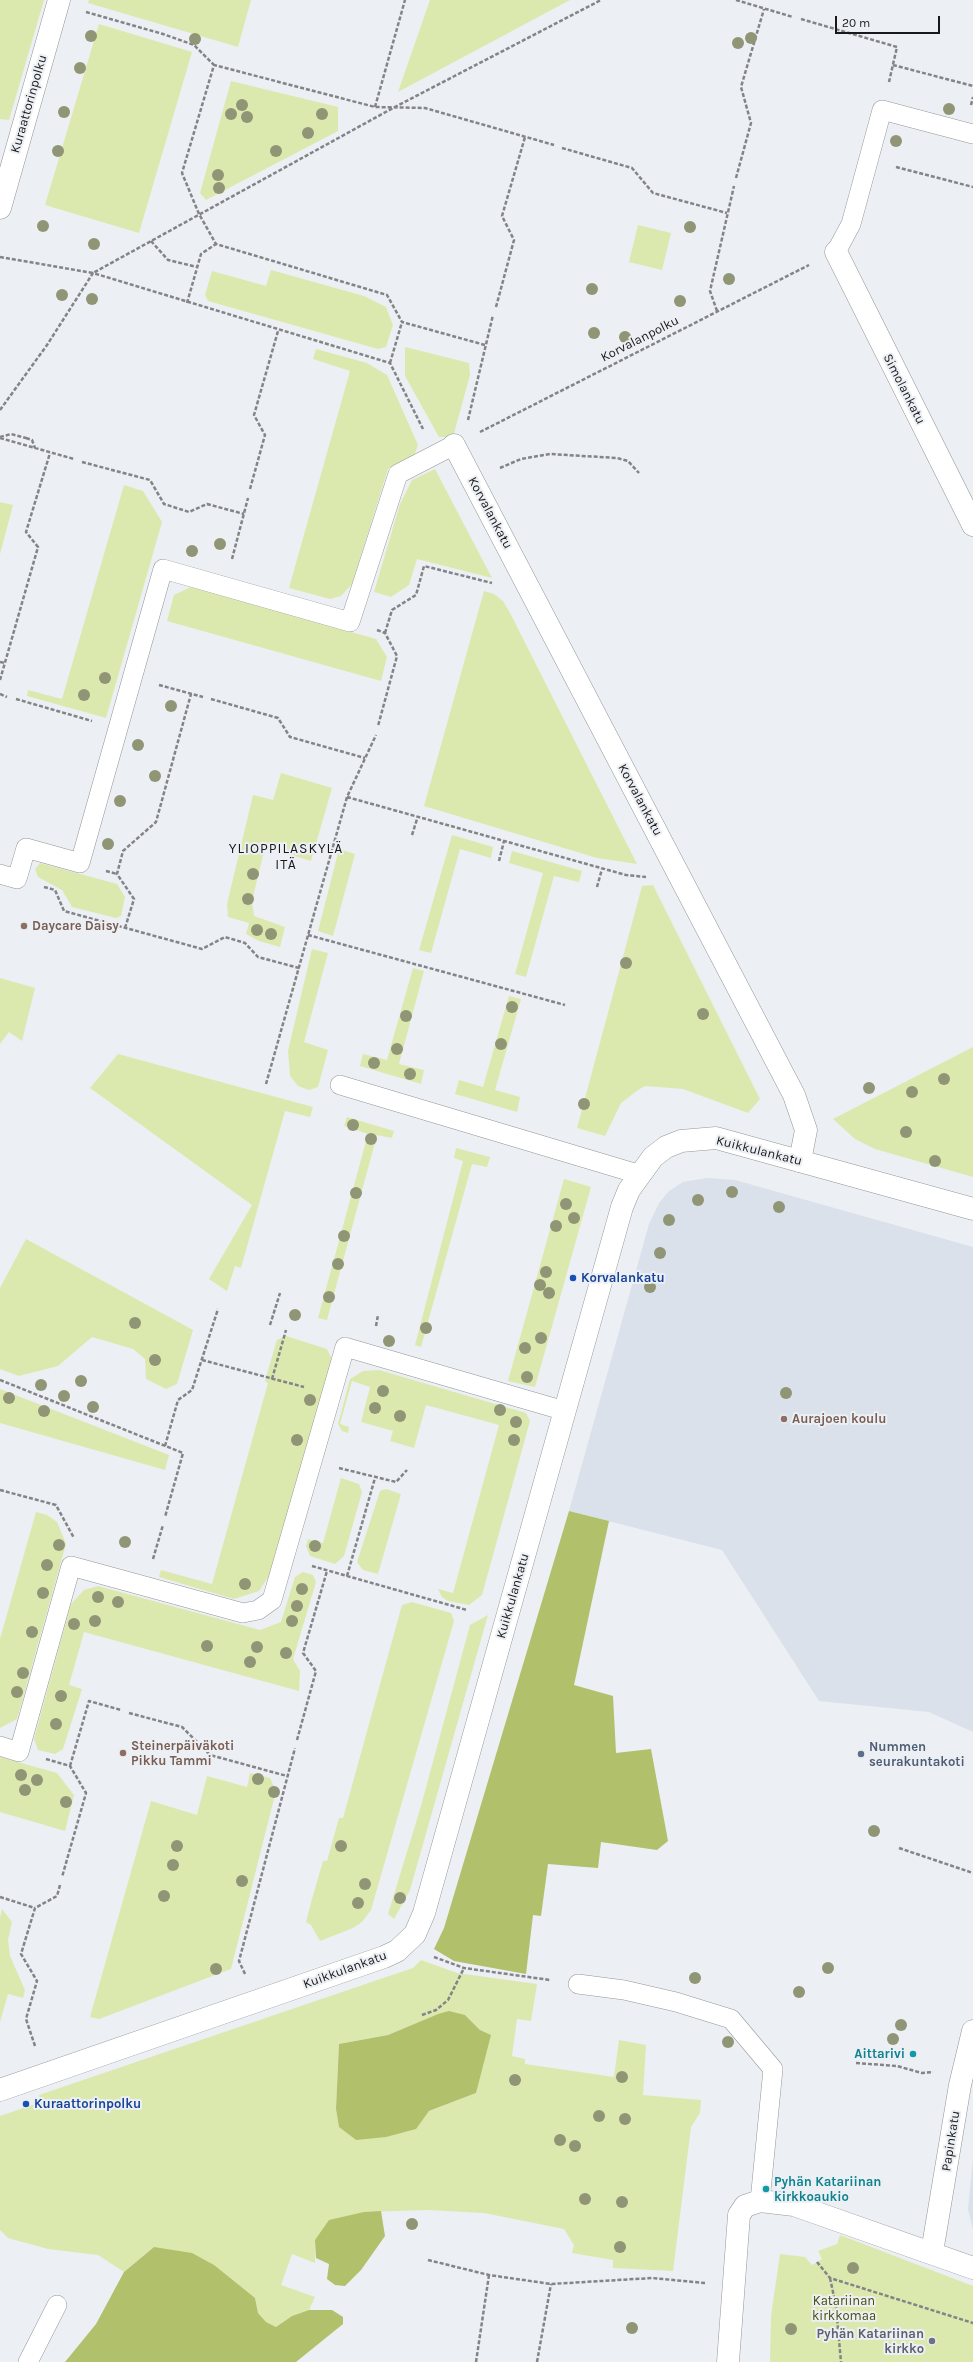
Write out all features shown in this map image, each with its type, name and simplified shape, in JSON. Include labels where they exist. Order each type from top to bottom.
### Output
[{"type":"street","name":"Kuraattorinpolku","points":[[0,208],[59,0]]},
{"type":"street","name":"Simolankatu","points":[[836,252],[972,521]]},
{"type":"street","name":"Korvalankatu","points":[[452,446],[474,482],[794,1095],[806,1130],[800,1161]]},
{"type":"street","name":"Kuikkulankatu","points":[[0,2090],[384,1957],[398,1951],[409,1941],[424,1913],[622,1207],[638,1174],[653,1157],[666,1147],[694,1138],[716,1138],[973,1209]]},
{"type":"street","name":"Papinkatu","points":[[932,2252],[963,2070],[973,2031]]},
{"type":"street","points":[[728,2362],[739,2215],[745,2206],[760,2201],[794,2205],[932,2252],[973,2268]]},
{"type":"lane","points":[[836,252],[851,224],[882,110],[973,134]]},
{"type":"lane","points":[[9,877],[26,848],[80,863],[163,569],[350,622],[398,474],[452,446]]},
{"type":"lane","points":[[340,1085],[638,1174]]},
{"type":"lane","points":[[0,1746],[19,1752],[71,1566],[243,1613],[258,1610],[272,1600],[286,1558],[345,1347],[565,1411]]},
{"type":"lane","points":[[578,1984],[624,1990],[676,2002],[731,2020],[772,2069],[760,2201]]},
{"type":"lane","points":[[28,2362],[57,2305]]},
{"type":"path","points":[[375,107],[405,0]]},
{"type":"path","points":[[0,410],[47,345],[93,273],[393,108],[601,0]]},
{"type":"path","points":[[736,0],[793,17]]},
{"type":"path","points":[[736,178],[751,123],[741,87],[764,8]]},
{"type":"path","points":[[82,11],[163,34],[194,45],[214,65],[375,107],[425,108],[554,146]]},
{"type":"path","points":[[801,19],[897,47],[882,110]]},
{"type":"path","points":[[214,65],[182,173],[199,214],[216,244],[387,295],[402,322],[390,363]]},
{"type":"path","points":[[893,65],[973,86]]},
{"type":"path","points":[[496,307],[514,240],[502,216],[525,137]]},
{"type":"path","points":[[562,148],[632,168],[653,193],[727,213]]},
{"type":"path","points":[[869,160],[973,187]]},
{"type":"path","points":[[717,311],[710,291],[734,186]]},
{"type":"path","points":[[151,241],[168,260],[197,267]]},
{"type":"path","points":[[187,303],[201,254],[216,244]]},
{"type":"path","name":"Korvalanpolku","points":[[452,446],[836,252]]},
{"type":"path","points":[[0,257],[93,273],[278,331],[390,363],[452,446],[469,411],[493,315]]},
{"type":"path","points":[[402,322],[485,345]]},
{"type":"path","points":[[250,489],[265,435],[254,415],[278,331]]},
{"type":"path","points":[[0,438],[11,434],[26,437],[32,440],[35,448]]},
{"type":"path","points":[[0,438],[74,459]]},
{"type":"path","points":[[0,680],[38,547],[26,532],[50,453]]},
{"type":"path","points":[[474,482],[521,459],[550,454],[617,458],[628,461],[639,473]]},
{"type":"path","points":[[82,462],[150,480],[164,504],[189,512],[207,504],[244,514]]},
{"type":"path","points":[[225,586],[248,498]]},
{"type":"path","points":[[378,726],[397,656],[385,633],[392,610],[416,595],[424,566],[496,584]]},
{"type":"path","points":[[350,622],[385,633]]},
{"type":"path","points":[[0,662],[5,663]]},
{"type":"path","points":[[133,677],[203,697]]},
{"type":"path","points":[[0,694],[7,697]]},
{"type":"path","points":[[125,928],[134,899],[117,874],[123,851],[156,822],[191,694]]},
{"type":"path","points":[[16,699],[117,728]]},
{"type":"path","points":[[211,699],[278,718],[290,737],[365,758]]},
{"type":"path","points":[[266,1084],[347,797],[376,735]]},
{"type":"path","points":[[347,797],[626,875],[648,877],[675,866]]},
{"type":"path","points":[[412,835],[418,816]]},
{"type":"path","points":[[499,861],[504,840]]},
{"type":"path","points":[[597,887],[602,868]]},
{"type":"path","points":[[9,877],[55,890],[64,911],[202,949],[225,937],[245,943],[258,957],[298,968]]},
{"type":"path","points":[[308,935],[565,1005]]},
{"type":"path","points":[[270,1325],[280,1294]]},
{"type":"path","points":[[165,1446],[178,1400],[192,1390],[218,1309]]},
{"type":"path","points":[[272,1379],[286,1330]]},
{"type":"path","points":[[202,1360],[332,1395]]},
{"type":"path","points":[[0,1380],[183,1453],[165,1517]]},
{"type":"path","points":[[313,1462],[396,1482],[407,1470]]},
{"type":"path","points":[[347,1576],[375,1478]]},
{"type":"path","points":[[0,1490],[56,1505],[77,1544],[71,1566]]},
{"type":"path","points":[[146,1586],[163,1525]]},
{"type":"path","points":[[286,1558],[467,1610]]},
{"type":"path","points":[[298,1740],[316,1671],[303,1653],[327,1571]]},
{"type":"path","points":[[62,1877],[86,1793],[70,1766],[89,1701],[121,1710]]},
{"type":"path","points":[[129,1713],[182,1727],[210,1755],[287,1776]]},
{"type":"path","points":[[246,1978],[240,1961],[295,1748]]},
{"type":"path","points":[[899,1848],[973,1873]]},
{"type":"path","points":[[35,2046],[26,2018],[37,1981],[21,1954],[35,1908],[57,1896],[60,1885]]},
{"type":"path","points":[[0,1897],[35,1908]]},
{"type":"path","points":[[427,1955],[464,1968],[578,1984]]},
{"type":"path","points":[[422,2015],[436,2010],[448,2000],[464,1968]]},
{"type":"path","points":[[856,2063],[897,2066],[922,2073],[963,2070]]},
{"type":"path","points":[[428,2260],[489,2275],[551,2284],[652,2278],[734,2286]]},
{"type":"path","points":[[817,2262],[830,2278],[836,2306],[841,2362]]},
{"type":"path","points":[[476,2362],[489,2275]]},
{"type":"path","points":[[830,2278],[973,2323]]},
{"type":"path","points":[[537,2362],[551,2284]]},
{"type":"shaded area","name":"Aurajoen koulu","points":[[707,1178],[735,1180],[973,1247],[973,1732],[929,1712],[819,1701],[722,1550],[569,1511],[649,1224],[659,1203],[669,1191],[683,1182]]},
{"type":"shaded area","points":[[973,2159],[973,2229],[968,2209]]},
{"type":"green space","points":[[0,0],[44,0],[9,120],[0,119]]},
{"type":"green space","points":[[89,0],[251,0],[238,47],[88,3]]},
{"type":"green space","points":[[430,0],[570,0],[398,92]]},
{"type":"green space","points":[[99,24],[192,52],[139,233],[45,205]]},
{"type":"green space","points":[[231,81],[338,107],[338,131],[206,200],[200,193]]},
{"type":"green space","points":[[638,225],[671,233],[662,270],[629,262]]},
{"type":"green space","points":[[271,270],[364,296],[386,307],[393,325],[386,347],[378,349],[208,301],[205,295],[212,271],[266,286]]},
{"type":"green space","points":[[405,347],[469,363],[470,375],[453,437],[439,437],[405,376]]},
{"type":"green space","points":[[316,349],[367,363],[387,375],[418,445],[414,456],[388,469],[352,584],[341,596],[330,599],[289,588],[350,371],[313,359]]},
{"type":"green space","points":[[435,469],[492,578],[417,559],[409,585],[391,597],[374,592],[400,504],[412,480]]},
{"type":"green space","points":[[124,485],[143,491],[162,522],[106,718],[27,696],[28,690],[62,699]]},
{"type":"green space","points":[[0,502],[13,505],[0,554]]},
{"type":"green space","points":[[191,587],[376,639],[387,657],[381,681],[167,621],[174,595]]},
{"type":"green space","points":[[484,591],[494,594],[503,601],[510,613],[637,864],[597,858],[424,806]]},
{"type":"green space","points":[[281,773],[332,788],[311,861],[265,847],[252,901],[254,916],[285,927],[280,947],[259,941],[246,934],[249,923],[228,917],[227,904],[253,795],[273,800]]},
{"type":"green space","points":[[452,835],[493,847],[491,858],[460,849],[431,953],[419,950]]},
{"type":"green space","points":[[339,849],[355,854],[333,936],[318,931]]},
{"type":"green space","points":[[512,851],[582,871],[579,882],[554,876],[526,977],[515,974],[543,873],[509,863]]},
{"type":"green space","points":[[40,863],[117,884],[125,897],[121,916],[116,918],[72,907],[62,890],[38,877],[35,869]]},
{"type":"green space","points":[[653,885],[760,1099],[748,1113],[683,1089],[645,1086],[621,1103],[605,1136],[577,1128],[642,886]]},
{"type":"green space","points":[[312,949],[328,953],[304,1042],[328,1050],[318,1087],[309,1090],[298,1086],[290,1076],[288,1051]]},
{"type":"green space","points":[[413,968],[424,971],[399,1064],[424,1070],[421,1084],[360,1066],[363,1054],[387,1060]]},
{"type":"green space","points":[[0,978],[35,988],[22,1041],[9,1032],[0,1044]]},
{"type":"green space","points":[[509,996],[521,999],[495,1090],[520,1097],[517,1112],[455,1094],[459,1080],[483,1087]]},
{"type":"green space","points":[[973,1047],[973,1177],[875,1149],[855,1139],[833,1119]]},
{"type":"green space","points":[[118,1054],[313,1107],[310,1117],[285,1111],[241,1268],[235,1266],[227,1291],[209,1279],[252,1205],[90,1088]]},
{"type":"green space","points":[[347,1117],[394,1131],[392,1138],[377,1135],[327,1320],[318,1318],[368,1134],[344,1126]]},
{"type":"green space","points":[[456,1148],[490,1157],[487,1167],[472,1164],[421,1347],[415,1345],[463,1161],[454,1158]]},
{"type":"green space","points":[[564,1179],[591,1187],[535,1387],[508,1381]]},
{"type":"green space","points":[[26,1239],[193,1330],[177,1384],[166,1389],[146,1379],[145,1359],[133,1349],[92,1337],[58,1366],[19,1376],[0,1369],[0,1288]]},
{"type":"green space","points":[[286,1336],[327,1349],[332,1359],[271,1573],[259,1591],[234,1599],[159,1577],[161,1570],[212,1584],[268,1383],[265,1381],[275,1346],[277,1340]]},
{"type":"green space","points":[[379,1370],[526,1413],[530,1421],[482,1595],[469,1605],[448,1601],[442,1597],[438,1589],[453,1593],[499,1425],[426,1405],[414,1448],[390,1441],[393,1431],[361,1422],[370,1387],[352,1381],[340,1424],[349,1427],[348,1433],[342,1431],[338,1424],[350,1379],[363,1371]]},
{"type":"green space","points":[[0,1389],[169,1455],[165,1470],[0,1423]]},
{"type":"green space","points":[[341,1478],[359,1484],[362,1492],[344,1556],[335,1564],[310,1556],[306,1546],[308,1539],[323,1543]]},
{"type":"green space","points":[[386,1489],[401,1494],[378,1574],[363,1570],[357,1562],[380,1491]]},
{"type":"green space","points":[[569,1511],[609,1521],[574,1685],[613,1696],[616,1753],[651,1749],[668,1841],[657,1850],[601,1842],[598,1868],[548,1864],[541,1916],[533,1915],[526,1974],[454,1961],[434,1949],[444,1928]]},
{"type":"green space","points":[[36,1512],[47,1515],[57,1522],[66,1544],[17,1719],[0,1728],[0,1639]]},
{"type":"green space","points":[[303,1572],[313,1575],[316,1582],[293,1659],[300,1671],[299,1691],[84,1632],[69,1685],[82,1689],[63,1749],[55,1754],[38,1750],[34,1739],[71,1604],[84,1590],[98,1586],[260,1630],[281,1622],[295,1577]]},
{"type":"green space","points":[[412,1602],[451,1613],[454,1621],[371,1910],[362,1922],[353,1928],[320,1941],[311,1925],[306,1922],[312,1899],[323,1861],[327,1861],[339,1818],[343,1818],[402,1605]]},
{"type":"green space","points":[[488,1615],[410,1890],[394,1919],[388,1914],[421,1806],[470,1625]]},
{"type":"green space","points":[[0,1757],[57,1773],[74,1795],[65,1831],[0,1812]]},
{"type":"green space","points":[[250,1773],[270,1778],[276,1791],[231,1969],[99,2019],[90,2017],[151,1801],[197,1815],[207,1776],[247,1787]]},
{"type":"green space","points":[[2,1909],[12,1922],[8,1940],[10,1956],[25,1990],[23,1998],[8,1994],[0,2022],[0,1918]]},
{"type":"green space","points":[[421,1960],[457,1973],[537,1984],[531,2021],[517,2019],[512,2056],[525,2059],[525,2064],[614,2077],[619,2040],[646,2045],[643,2095],[701,2100],[700,2113],[691,2127],[673,2271],[613,2268],[613,2260],[572,2253],[574,2245],[564,2229],[484,2213],[428,2210],[364,2212],[315,2240],[315,2263],[292,2254],[281,2285],[315,2297],[309,2310],[292,2316],[276,2327],[266,2322],[258,2313],[255,2298],[154,2247],[124,2272],[98,2255],[48,2249],[8,2238],[0,2230],[0,2116],[41,2102],[39,2095],[413,1968]],"holes":[[[438,2014],[465,2015],[480,2030],[476,2093],[356,2140],[339,2127],[336,2109],[339,2044],[388,2035]]]},
{"type":"green space","points":[[449,2011],[465,2015],[480,2030],[491,2035],[476,2093],[429,2111],[416,2129],[386,2137],[356,2140],[339,2127],[336,2109],[339,2044],[388,2035],[438,2014]]},
{"type":"green space","points":[[381,2211],[385,2236],[361,2270],[345,2286],[335,2285],[327,2279],[329,2264],[316,2258],[315,2240],[329,2220],[364,2212]]},
{"type":"green space","name":"Katariinan kirkkomaa","points":[[840,2235],[973,2286],[973,2362],[770,2362],[771,2316],[780,2254],[805,2257],[812,2265],[822,2259],[818,2251],[837,2244]]},
{"type":"green space","points":[[154,2247],[192,2253],[214,2265],[255,2298],[258,2313],[266,2322],[276,2327],[292,2316],[309,2310],[332,2310],[343,2317],[343,2324],[296,2362],[65,2362],[96,2324],[124,2272]]},
{"type":"place","name":"Daycare Daisy","points":[[24,926]]},
{"type":"place","name":"Korvalankatu","points":[[573,1278]]},
{"type":"place","name":"Aurajoen koulu","points":[[784,1419]]},
{"type":"place","name":"Steinerpäiväkoti Pikku Tammi","points":[[123,1753]]},
{"type":"place","name":"Nummen seurakuntakoti","points":[[861,1754]]},
{"type":"place","name":"Aittarivi","points":[[913,2054]]},
{"type":"place","name":"Kuraattorinpolku","points":[[26,2104]]},
{"type":"place","name":"Pyhän Katariinan kirkkoaukio","points":[[766,2189]]},
{"type":"place","name":"Pyhän Katariinan kirkko","points":[[932,2341]]},
{"type":"district","name":"YLIOPPILASKYLÄ ITÄ","points":[[286,858]]}]
